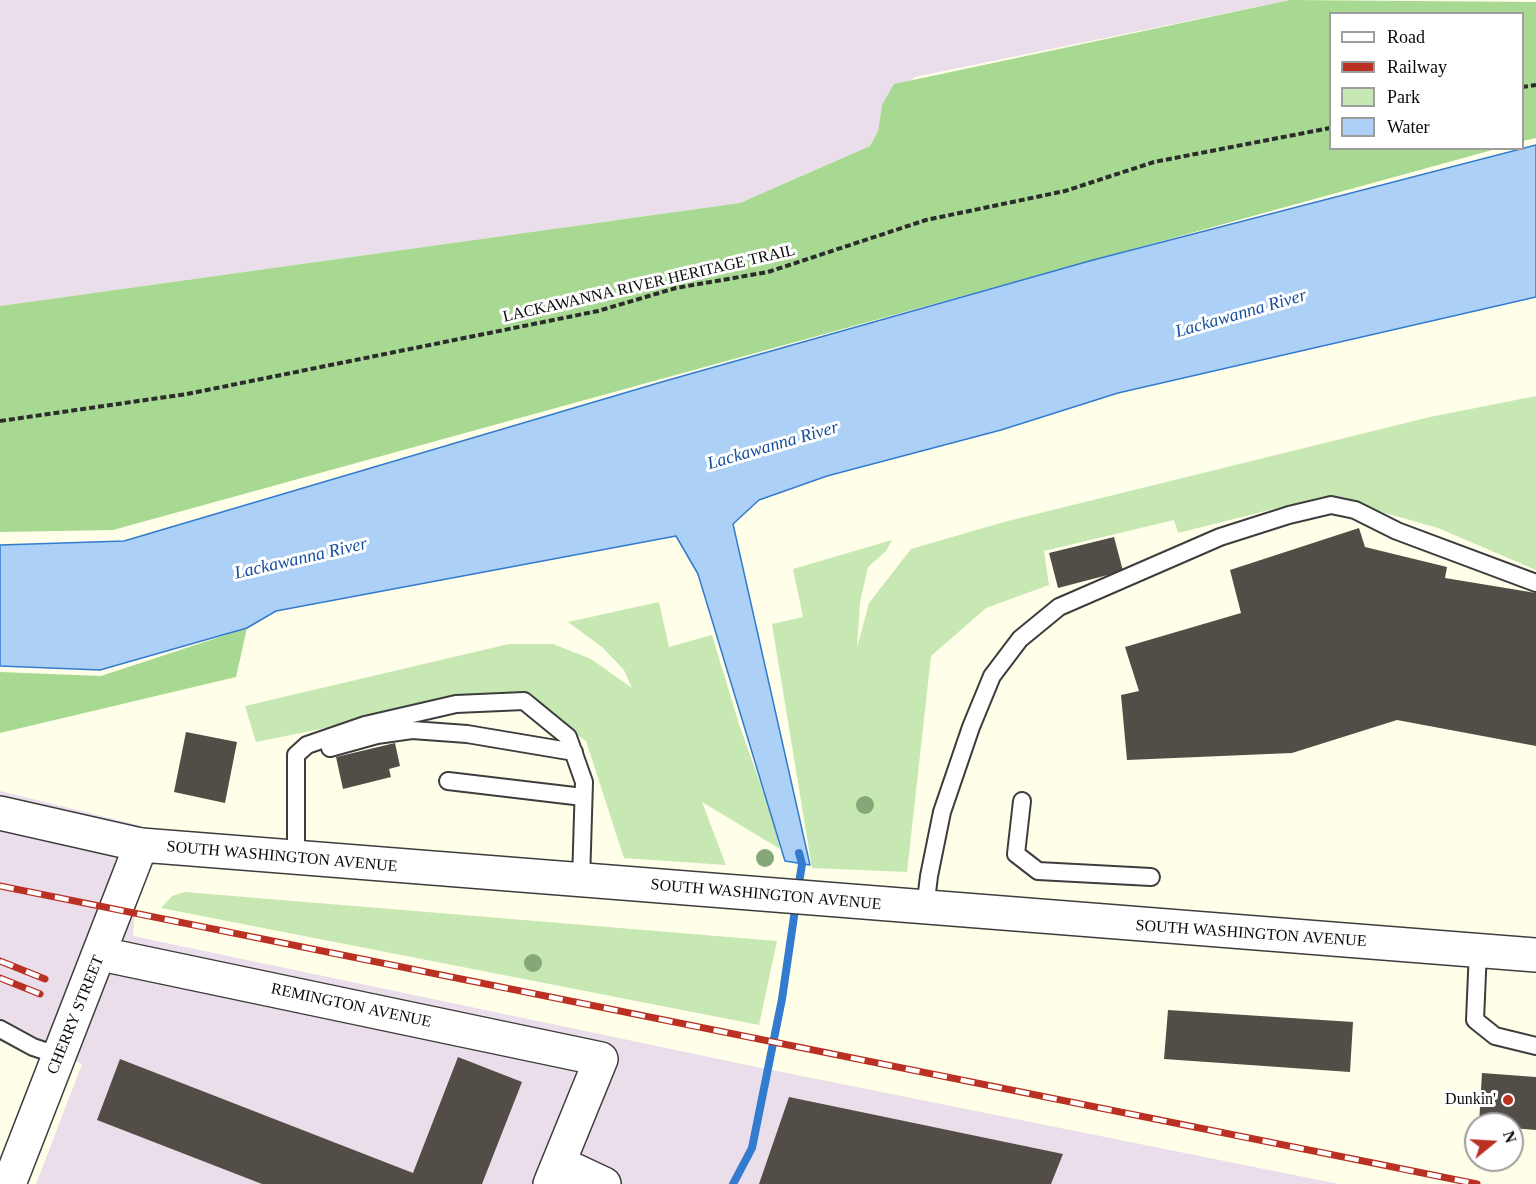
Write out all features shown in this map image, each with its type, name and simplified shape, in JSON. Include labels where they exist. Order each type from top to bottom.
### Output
[{"type":"street","name":"SOUTH WASHINGTON AVENUE","points":[[0,813],[141,845],[1536,956]]},
{"type":"street","name":"CHERRY STREET","points":[[9,1184],[141,845]]},
{"type":"street","name":"REMINGTON AVENUE","points":[[100,954],[601,1059],[554,1173]]},
{"type":"street","points":[[554,1173],[604,1184]]},
{"type":"lane","points":[[925,909],[942,812],[970,727],[992,676],[1020,639],[1059,607],[1220,537],[1289,514],[1331,505],[1355,510],[1397,531],[1536,583]]},
{"type":"lane","points":[[296,858],[296,755],[307,745],[365,725],[456,704],[524,701],[568,737],[584,782],[581,880]]},
{"type":"lane","points":[[296,755],[377,735],[412,730],[467,734],[574,752]]},
{"type":"lane","points":[[448,781],[584,797]]},
{"type":"lane","points":[[1022,801],[1016,854],[1038,870],[1151,877]]},
{"type":"lane","points":[[1478,950],[1475,1020],[1495,1036],[1536,1046]]},
{"type":"lane","points":[[0,1029],[33,1047],[60,1056]]},
{"type":"path","name":"LACKAWANNA RIVER HERITAGE TRAIL","points":[[0,421],[187,394],[598,311],[676,288],[768,272],[926,220],[1065,191],[1154,162],[1329,128]]},
{"type":"shaded area","points":[[0,0],[1290,0],[915,77],[882,105],[878,131],[870,146],[740,203],[0,306]]},
{"type":"shaded area","points":[[0,791],[142,826],[133,936],[752,1066],[1339,1184],[36,1184],[82,1064],[0,1028]]},
{"type":"green space","points":[[1290,0],[1536,2],[1536,138],[1524,141],[1524,12],[1329,12],[1329,150],[1492,150],[113,530],[0,532],[0,306],[740,203],[870,146],[878,131],[882,105],[894,84]]},
{"type":"green space","points":[[1536,396],[1536,570],[1438,528],[1325,496],[1178,533],[1174,520],[1044,551],[1049,585],[986,608],[931,656],[907,872],[812,868],[772,624],[803,617],[793,569],[892,540],[886,551],[868,567],[860,602],[857,648],[869,603],[911,549],[1004,522],[1430,417]]},
{"type":"green space","points":[[659,602],[669,647],[712,635],[739,724],[773,819],[780,849],[702,802],[726,865],[624,858],[586,741],[517,693],[449,703],[256,742],[245,706],[509,644],[553,644],[591,659],[632,688],[624,670],[602,647],[568,622]]},
{"type":"green space","points":[[247,628],[236,677],[0,733],[0,672],[101,676]]},
{"type":"green space","points":[[185,892],[777,941],[759,1025],[161,908],[172,896]]},
{"type":"water","name":"Lackawanna River","points":[[1536,145],[1536,297],[1118,393],[1001,430],[827,476],[759,500],[733,524],[810,865],[785,861],[698,574],[676,536],[276,611],[247,628],[100,670],[0,666],[0,545],[124,541],[665,381],[1093,260],[1524,150]]},
{"type":"building","points":[[1359,528],[1365,547],[1447,567],[1445,578],[1536,593],[1536,746],[1397,720],[1292,753],[1127,760],[1121,695],[1139,691],[1125,647],[1241,613],[1230,570]]},
{"type":"building","points":[[1114,537],[1123,571],[1058,588],[1049,553]]},
{"type":"building","points":[[186,732],[237,742],[225,803],[174,792]]},
{"type":"building","points":[[395,743],[400,766],[389,769],[391,777],[343,789],[336,757]]},
{"type":"building","points":[[1168,1010],[1353,1022],[1350,1072],[1164,1059]]},
{"type":"building","points":[[458,1057],[522,1082],[482,1184],[262,1184],[97,1120],[120,1059],[413,1173]]},
{"type":"building","name":"Dunkin'","points":[[1482,1073],[1536,1077],[1536,1130],[1524,1129],[1524,1112],[1480,1112]]},
{"type":"building","points":[[789,1097],[1063,1154],[1051,1184],[759,1184]]},
{"type":"waterway","points":[[798,890],[802,864],[799,853]]},
{"type":"waterway","points":[[733,1184],[752,1148],[782,999],[796,903]]},
{"type":"railway","points":[[0,886],[1477,1184]]},
{"type":"railway","points":[[0,961],[45,979]]},
{"type":"railway","points":[[0,978],[40,994]]},
{"type":"place","name":"Dunkin'","points":[[1508,1100]]}]
